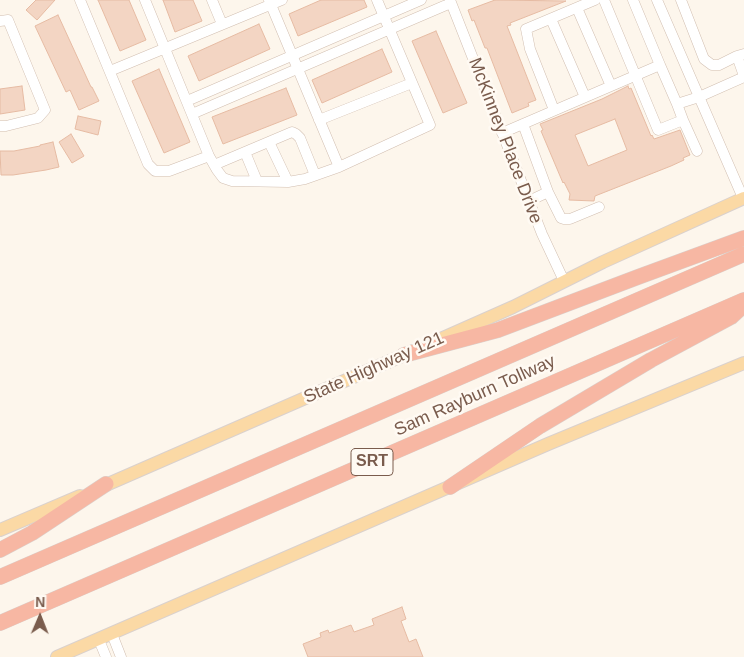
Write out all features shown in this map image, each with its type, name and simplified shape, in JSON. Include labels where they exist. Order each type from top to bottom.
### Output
[{"type":"highway","points":[[404,355],[498,330],[744,238]]},
{"type":"highway","name":"Sam Rayburn Tollway","points":[[0,577],[744,254]]},
{"type":"highway","name":"Sam Rayburn Tollway","points":[[0,624],[744,300]]},
{"type":"highway","points":[[450,487],[540,426],[650,360],[731,317],[744,305]]},
{"type":"highway","points":[[0,550],[32,533],[106,484]]},
{"type":"main road","name":"State Highway 121","points":[[0,530],[513,307],[564,281],[743,198]]},
{"type":"main road","points":[[57,657],[548,444],[744,363]]},
{"type":"street","points":[[80,0],[148,164],[155,171],[169,171],[245,152],[292,132],[300,138],[315,175]]},
{"type":"street","points":[[145,0],[212,160],[224,178],[232,181],[288,182],[339,167],[430,125],[377,0]]},
{"type":"street","points":[[212,0],[222,24]]},
{"type":"street","points":[[110,71],[270,2],[282,0]]},
{"type":"street","points":[[187,101],[421,0]]},
{"type":"street","points":[[554,110],[530,49],[526,29],[595,0]]},
{"type":"street","points":[[604,0],[658,130],[683,120]]},
{"type":"street","points":[[633,0],[697,151]]},
{"type":"street","points":[[656,0],[743,198]]},
{"type":"street","points":[[677,104],[744,77],[741,55],[720,65],[712,65],[704,59],[681,0]]},
{"type":"street","points":[[270,2],[339,167]]},
{"type":"street","points":[[192,114],[451,2]]},
{"type":"street","name":"McKinney Place Drive","points":[[451,2],[542,234],[564,281]]},
{"type":"street","points":[[578,8],[611,86]]},
{"type":"street","points":[[551,19],[585,97]]},
{"type":"street","points":[[0,126],[38,118],[45,110],[4,20]]},
{"type":"street","points":[[502,133],[660,65]]},
{"type":"street","points":[[319,120],[412,82]]},
{"type":"street","points":[[522,124],[548,192],[561,218],[564,220],[570,219],[599,207]]},
{"type":"street","points":[[269,142],[288,182]]},
{"type":"street","points":[[245,152],[256,181]]},
{"type":"street","points":[[529,201],[548,192]]},
{"type":"street","points":[[112,634],[121,657]]},
{"type":"street","points":[[99,640],[106,657]]},
{"type":"building","points":[[36,0],[55,0],[37,20],[26,10]]},
{"type":"building","points":[[98,0],[129,0],[146,40],[120,51]]},
{"type":"building","points":[[163,0],[193,0],[202,21],[175,32]]},
{"type":"building","points":[[321,0],[364,0],[367,7],[298,36],[289,14]]},
{"type":"building","points":[[495,0],[566,1],[510,23],[511,25],[507,26],[536,100],[528,103],[529,106],[512,113],[487,48],[485,48],[468,10]]},
{"type":"building","points":[[58,15],[99,101],[79,110],[70,90],[66,92],[35,26]]},
{"type":"building","points":[[259,24],[270,49],[199,81],[188,56]]},
{"type":"building","points":[[436,31],[467,103],[443,113],[412,41]]},
{"type":"building","points":[[382,49],[392,72],[322,103],[312,80]]},
{"type":"building","points":[[159,69],[190,142],[164,153],[132,81]]},
{"type":"building","points":[[22,86],[25,110],[0,114],[0,89]]},
{"type":"building","points":[[628,86],[629,89],[631,88],[651,136],[654,139],[680,130],[690,155],[671,166],[595,196],[594,201],[569,200],[570,194],[563,183],[541,131],[543,130],[540,124],[602,99]],"holes":[[[615,119],[627,150],[588,166],[575,135]]]},
{"type":"building","points":[[286,88],[297,115],[223,144],[212,117]]},
{"type":"building","points":[[78,116],[101,121],[98,135],[75,129]]},
{"type":"building","points":[[71,134],[84,156],[72,163],[59,142]]},
{"type":"building","points":[[53,142],[59,167],[13,175],[1,175],[0,151],[14,151]]},
{"type":"building","points":[[402,607],[406,619],[401,621],[409,642],[416,639],[423,657],[308,657],[303,644],[321,637],[320,633],[328,630],[329,633],[351,625],[354,632],[374,625],[372,619]]}]
